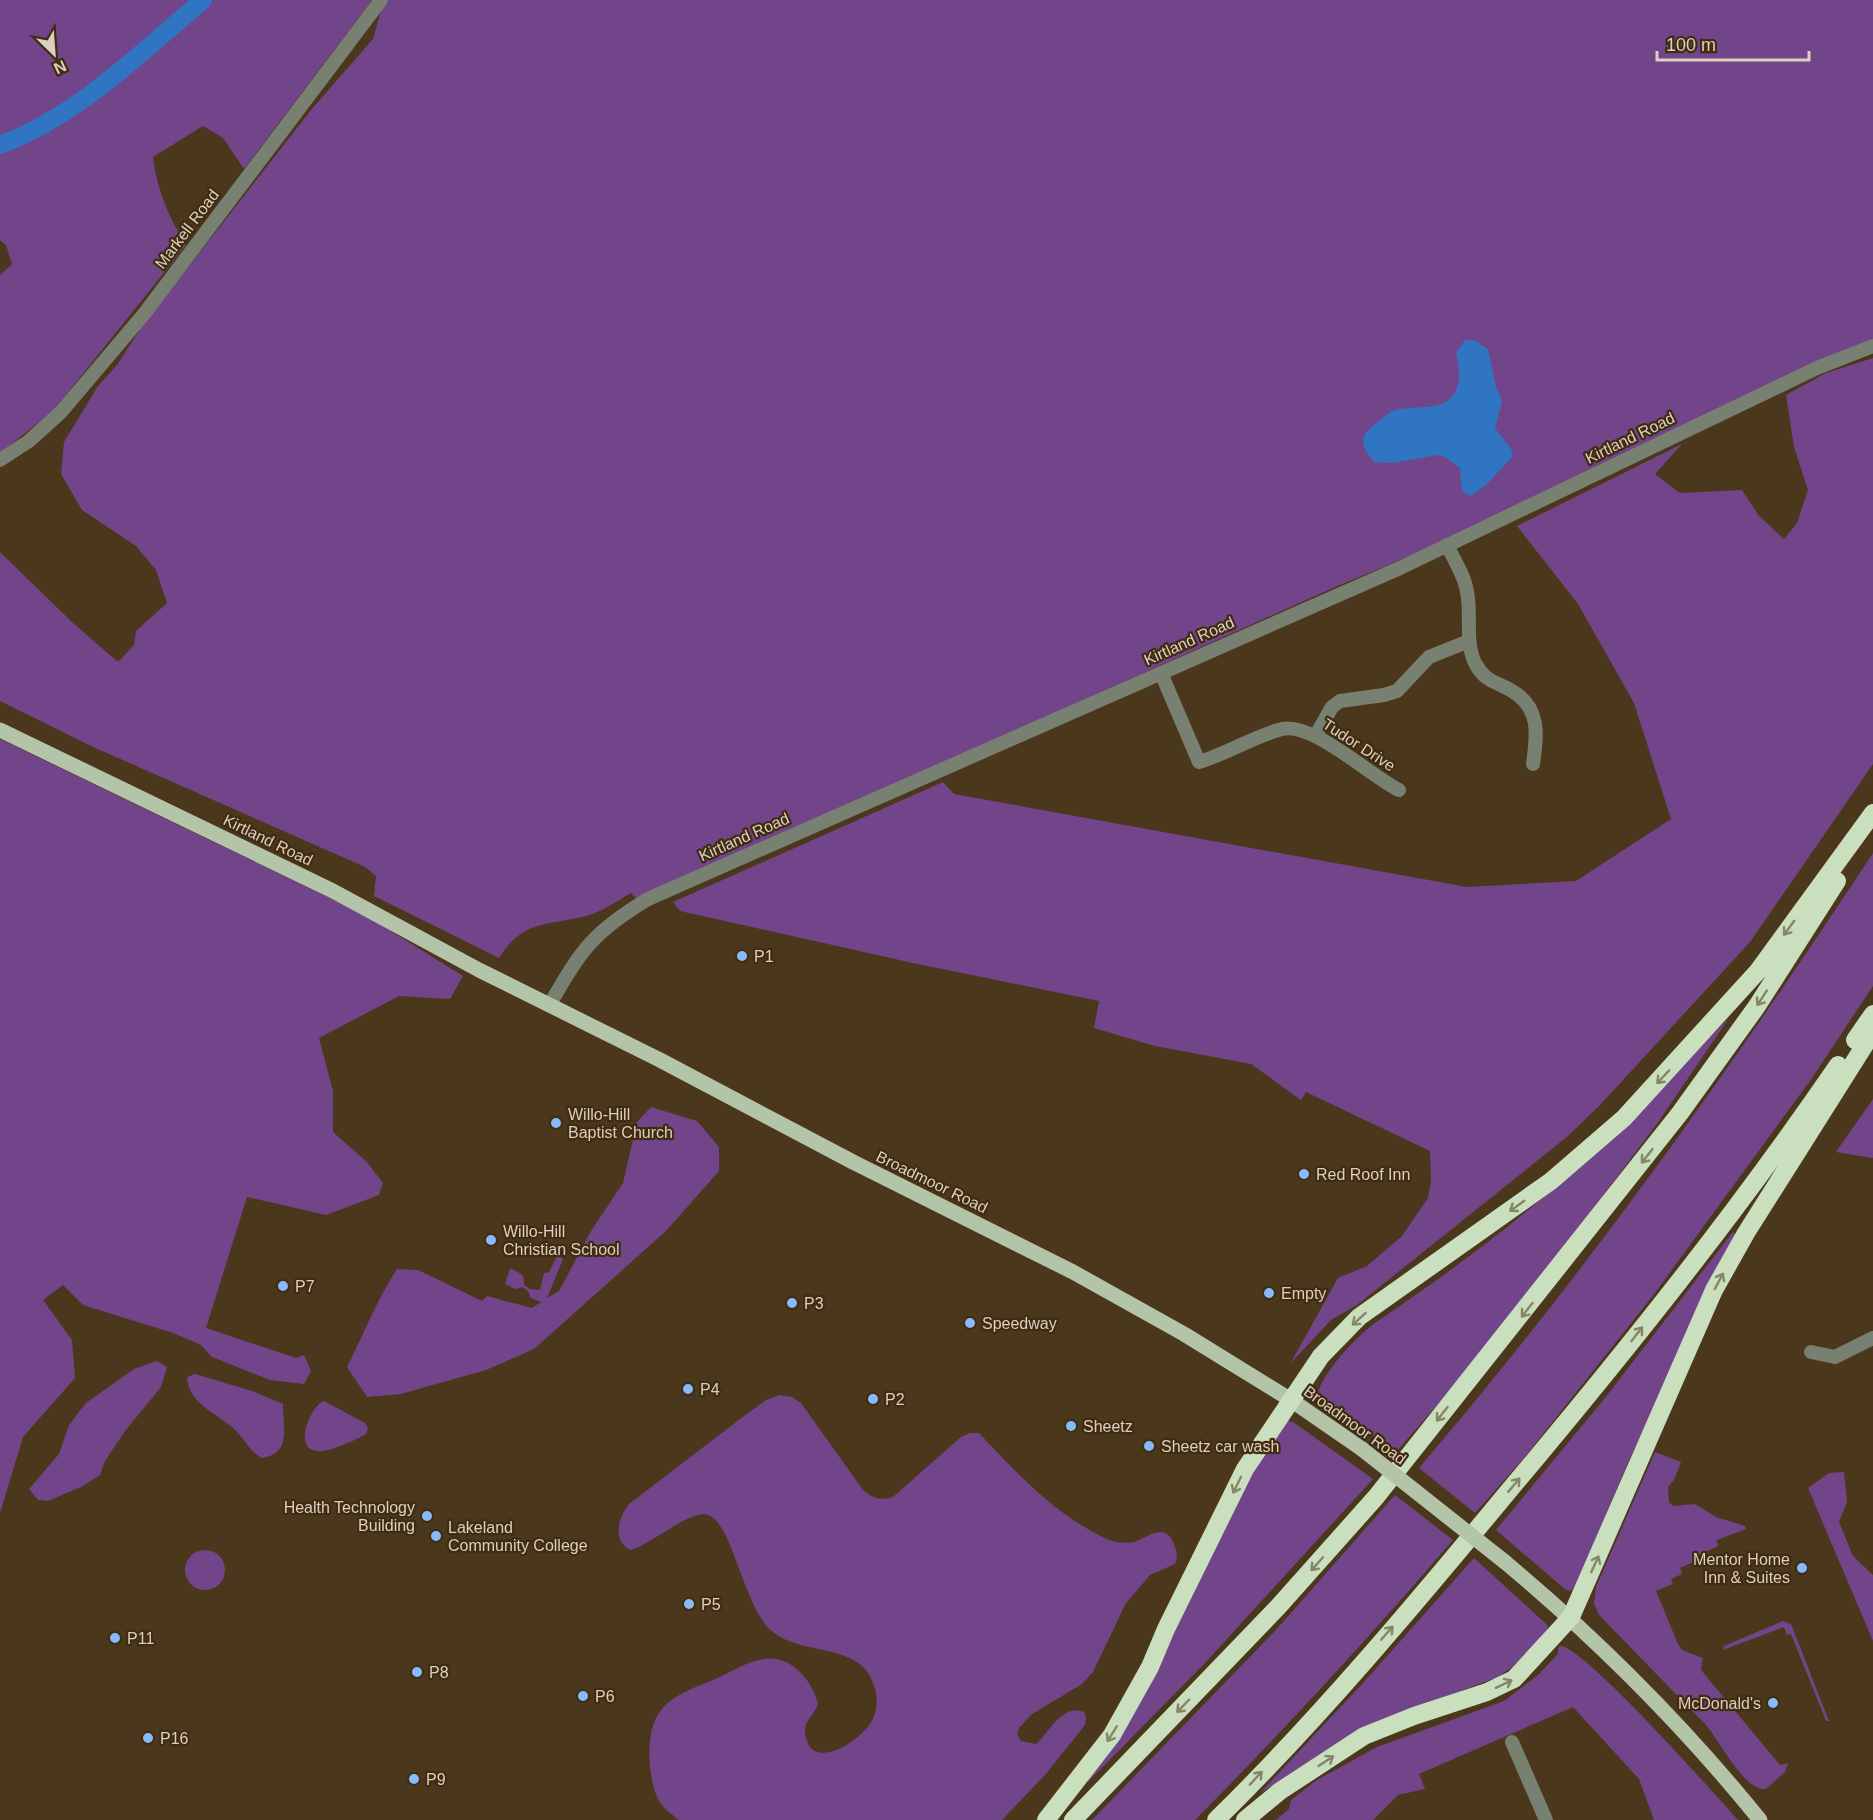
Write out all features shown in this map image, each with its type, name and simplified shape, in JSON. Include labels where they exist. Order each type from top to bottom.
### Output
[{"type":"highway","points":[[1046,1820],[1093,1763],[1124,1715],[1245,1469],[1321,1356],[1359,1317],[1551,1181],[1624,1118],[1758,970],[1873,813]]},
{"type":"highway","points":[[1073,1820],[1302,1581],[1376,1497],[1505,1337],[1687,1103],[1757,1006],[1873,826]]},
{"type":"highway","points":[[1216,1820],[1350,1676],[1461,1549],[1574,1413],[1777,1154],[1873,1014]]},
{"type":"highway","points":[[1245,1820],[1280,1791],[1364,1736],[1414,1716],[1487,1692],[1514,1679],[1571,1617],[1714,1290],[1746,1233],[1873,1032]]},
{"type":"main road","name":"Kirtland Road","points":[[0,730],[333,891],[479,970],[550,1004],[853,1162]]},
{"type":"main road","name":"Broadmoor Road","points":[[853,1162],[1091,1282],[1184,1334],[1291,1400],[1362,1449],[1571,1617],[1681,1728],[1760,1820]]},
{"type":"street","name":"Markell Road","points":[[0,460],[29,441],[61,412],[144,314],[381,0]]},
{"type":"street","name":"Kirtland Road","points":[[550,1004],[577,957],[598,932],[648,899],[1447,545],[1798,377],[1873,346]]},
{"type":"street","points":[[1447,545],[1467,590],[1469,641],[1475,663],[1490,682],[1512,691],[1532,708],[1538,730],[1533,764]]},
{"type":"street","points":[[1316,735],[1332,707],[1340,701],[1397,691],[1429,657],[1469,641]]},
{"type":"street","name":"Tudor Drive","points":[[1161,673],[1199,762],[1281,730],[1294,728],[1316,735],[1377,779],[1399,790]]},
{"type":"street","points":[[1811,1352],[1835,1357],[1873,1338]]},
{"type":"street","points":[[1512,1742],[1545,1820]]},
{"type":"shaded area","points":[[0,0],[372,0],[244,169],[223,138],[203,126],[153,157],[157,181],[165,203],[186,245],[54,410],[0,453],[0,275],[12,264],[6,245],[0,240]]},
{"type":"shaded area","points":[[384,0],[1873,0],[1873,339],[1623,454],[1427,549],[1335,587],[638,900],[631,893],[592,914],[527,930],[508,945],[499,958],[374,896],[376,876],[365,867],[91,746],[0,701],[0,552],[74,624],[118,662],[134,645],[136,631],[167,603],[156,570],[136,546],[82,510],[61,474],[64,442],[98,386],[117,365],[143,325],[311,110],[373,39]]},
{"type":"shaded area","points":[[1873,358],[1873,764],[1750,942],[1600,1105],[1568,1136],[1357,1305],[1331,1320],[1290,1364],[1338,1278],[1367,1266],[1402,1236],[1428,1198],[1431,1180],[1430,1151],[1306,1092],[1301,1100],[1251,1064],[1155,1046],[1094,1028],[1099,1001],[913,963],[680,911],[673,902],[943,782],[954,794],[1467,887],[1576,881],[1671,819],[1634,703],[1578,604],[1517,526],[1682,444],[1655,474],[1680,493],[1742,490],[1759,516],[1784,539],[1797,523],[1808,490],[1794,447],[1786,395],[1826,373]]},
{"type":"shaded area","points":[[0,739],[365,915],[463,976],[450,999],[399,996],[319,1038],[333,1091],[333,1132],[366,1161],[383,1183],[379,1195],[326,1215],[247,1197],[206,1328],[296,1358],[304,1355],[311,1371],[304,1384],[270,1380],[212,1357],[201,1345],[173,1333],[83,1305],[63,1285],[43,1300],[72,1340],[75,1378],[23,1437],[0,1513]]},
{"type":"shaded area","points":[[1873,853],[1873,986],[1812,1078],[1655,1293],[1524,1458],[1475,1513],[1419,1468],[1540,1320],[1656,1168],[1766,1012]]},
{"type":"shaded area","points":[[1729,1018],[1659,1121],[1575,1233],[1450,1390],[1397,1451],[1317,1401],[1318,1392],[1330,1370],[1358,1338],[1375,1323],[1484,1245],[1546,1195],[1616,1131]]},
{"type":"shaded area","points":[[1873,1099],[1873,1158],[1836,1152]]},
{"type":"shaded area","points":[[651,1107],[697,1121],[719,1147],[719,1171],[666,1231],[534,1349],[486,1370],[401,1394],[367,1397],[347,1367],[377,1304],[397,1269],[418,1270],[482,1301],[487,1296],[532,1308],[541,1302],[531,1298],[528,1291],[522,1287],[515,1289],[505,1284],[510,1268],[523,1275],[524,1285],[530,1289],[540,1290],[544,1273],[549,1272],[557,1256],[556,1252],[549,1256],[544,1249],[550,1245],[556,1247],[559,1256],[563,1259],[547,1298],[559,1291],[591,1231],[623,1183],[637,1122]]},
{"type":"shaded area","points":[[1733,1232],[1737,1235],[1631,1456],[1575,1587],[1571,1591],[1566,1590],[1496,1530],[1605,1398]]},
{"type":"shaded area","points":[[157,1361],[167,1367],[161,1387],[125,1431],[105,1461],[100,1475],[83,1486],[48,1501],[38,1500],[29,1489],[59,1454],[69,1425],[86,1403],[134,1369]]},
{"type":"shaded area","points":[[195,1374],[252,1391],[283,1404],[284,1438],[278,1451],[261,1458],[251,1450],[232,1427],[200,1403],[189,1387],[187,1377]]},
{"type":"shaded area","points":[[779,1395],[792,1397],[801,1403],[863,1490],[873,1497],[884,1499],[893,1497],[961,1437],[970,1433],[979,1433],[1038,1492],[1070,1518],[1088,1529],[1107,1539],[1127,1543],[1157,1532],[1167,1534],[1171,1539],[1177,1554],[1175,1564],[1150,1575],[1126,1603],[1093,1672],[1082,1684],[1032,1714],[1019,1728],[1017,1734],[1021,1741],[1036,1744],[1062,1715],[1076,1711],[1084,1712],[1086,1717],[1085,1725],[1045,1775],[1002,1820],[679,1820],[659,1801],[654,1788],[649,1754],[652,1731],[659,1713],[670,1701],[683,1693],[744,1665],[758,1660],[774,1659],[791,1665],[805,1678],[818,1704],[805,1728],[808,1744],[815,1751],[824,1753],[844,1746],[863,1732],[870,1724],[875,1711],[877,1702],[875,1689],[869,1674],[859,1663],[846,1656],[786,1640],[773,1632],[763,1621],[754,1606],[732,1550],[717,1521],[708,1515],[691,1517],[631,1550],[621,1541],[619,1535],[622,1515],[629,1504],[748,1413],[766,1400]]},
{"type":"shaded area","points":[[324,1401],[365,1423],[368,1428],[366,1434],[340,1446],[322,1451],[311,1450],[306,1443],[305,1434],[312,1413]]},
{"type":"shaded area","points":[[1287,1421],[1293,1422],[1373,1479],[1205,1663],[1088,1782],[1086,1779],[1248,1476]]},
{"type":"shaded area","points":[[1655,1452],[1681,1462],[1674,1480],[1668,1487],[1669,1502],[1673,1506],[1695,1504],[1716,1517],[1745,1526],[1746,1529],[1717,1540],[1718,1546],[1693,1558],[1694,1562],[1680,1568],[1682,1574],[1671,1579],[1673,1584],[1656,1591],[1682,1650],[1703,1658],[1701,1670],[1780,1765],[1788,1763],[1785,1772],[1766,1789],[1758,1788],[1741,1774],[1706,1725],[1599,1615],[1594,1604],[1596,1587]]},
{"type":"shaded area","points":[[1844,1472],[1847,1502],[1839,1522],[1853,1556],[1873,1575],[1873,1641],[1808,1488],[1829,1473]]},
{"type":"shaded area","points":[[1395,1495],[1453,1540],[1294,1717],[1195,1820],[1092,1820],[1275,1631]]},
{"type":"shaded area","points":[[205,1550],[213,1551],[219,1556],[224,1562],[224,1578],[219,1584],[213,1589],[205,1590],[197,1589],[191,1584],[186,1578],[185,1570],[186,1562],[191,1556],[197,1551]]},
{"type":"shaded area","points":[[1474,1558],[1548,1626],[1545,1635],[1512,1667],[1498,1677],[1409,1710],[1345,1738],[1259,1794],[1364,1682]]},
{"type":"shaded area","points":[[1783,1621],[1791,1624],[1829,1721],[1826,1721],[1791,1634],[1787,1635],[1784,1627],[1723,1650],[1724,1646]]},
{"type":"shaded area","points":[[1561,1646],[1575,1653],[1596,1670],[1678,1754],[1738,1820],[1654,1820],[1639,1779],[1573,1707],[1419,1774],[1425,1789],[1398,1795],[1373,1820],[1276,1820],[1289,1809],[1291,1800],[1317,1780],[1377,1747],[1504,1701],[1538,1675],[1558,1654],[1558,1648]]},
{"type":"water","points":[[1465,340],[1474,340],[1488,349],[1496,387],[1502,401],[1495,428],[1511,449],[1513,456],[1487,484],[1471,496],[1462,491],[1460,468],[1445,457],[1437,455],[1392,463],[1374,462],[1363,440],[1367,431],[1393,411],[1434,406],[1449,400],[1457,389],[1459,379],[1456,353]]},
{"type":"waterway","points":[[0,145],[29,133],[82,100],[132,62],[203,0]]},
{"type":"place","name":"P1","points":[[742,956]]},
{"type":"place","name":"Willo-Hill Baptist Church","points":[[556,1123]]},
{"type":"place","name":"Red Roof Inn","points":[[1304,1174]]},
{"type":"place","name":"Willo-Hill Christian School","points":[[491,1240]]},
{"type":"place","name":"P7","points":[[283,1286]]},
{"type":"place","name":"Empty","points":[[1269,1293]]},
{"type":"place","name":"P3","points":[[792,1303]]},
{"type":"place","name":"Speedway","points":[[970,1323]]},
{"type":"place","name":"P4","points":[[688,1389]]},
{"type":"place","name":"P2","points":[[873,1399]]},
{"type":"place","name":"Sheetz","points":[[1071,1426]]},
{"type":"place","name":"Sheetz car wash","points":[[1149,1446]]},
{"type":"place","name":"Health Technology Building","points":[[427,1516]]},
{"type":"place","name":"Lakeland Community College","points":[[436,1536]]},
{"type":"place","name":"Mentor Home Inn & Suites","points":[[1802,1568]]},
{"type":"place","name":"P5","points":[[689,1604]]},
{"type":"place","name":"P11","points":[[115,1638]]},
{"type":"place","name":"P8","points":[[417,1672]]},
{"type":"place","name":"P6","points":[[583,1696]]},
{"type":"place","name":"McDonald's","points":[[1773,1703]]},
{"type":"place","name":"P16","points":[[148,1738]]},
{"type":"place","name":"P9","points":[[414,1779]]}]
